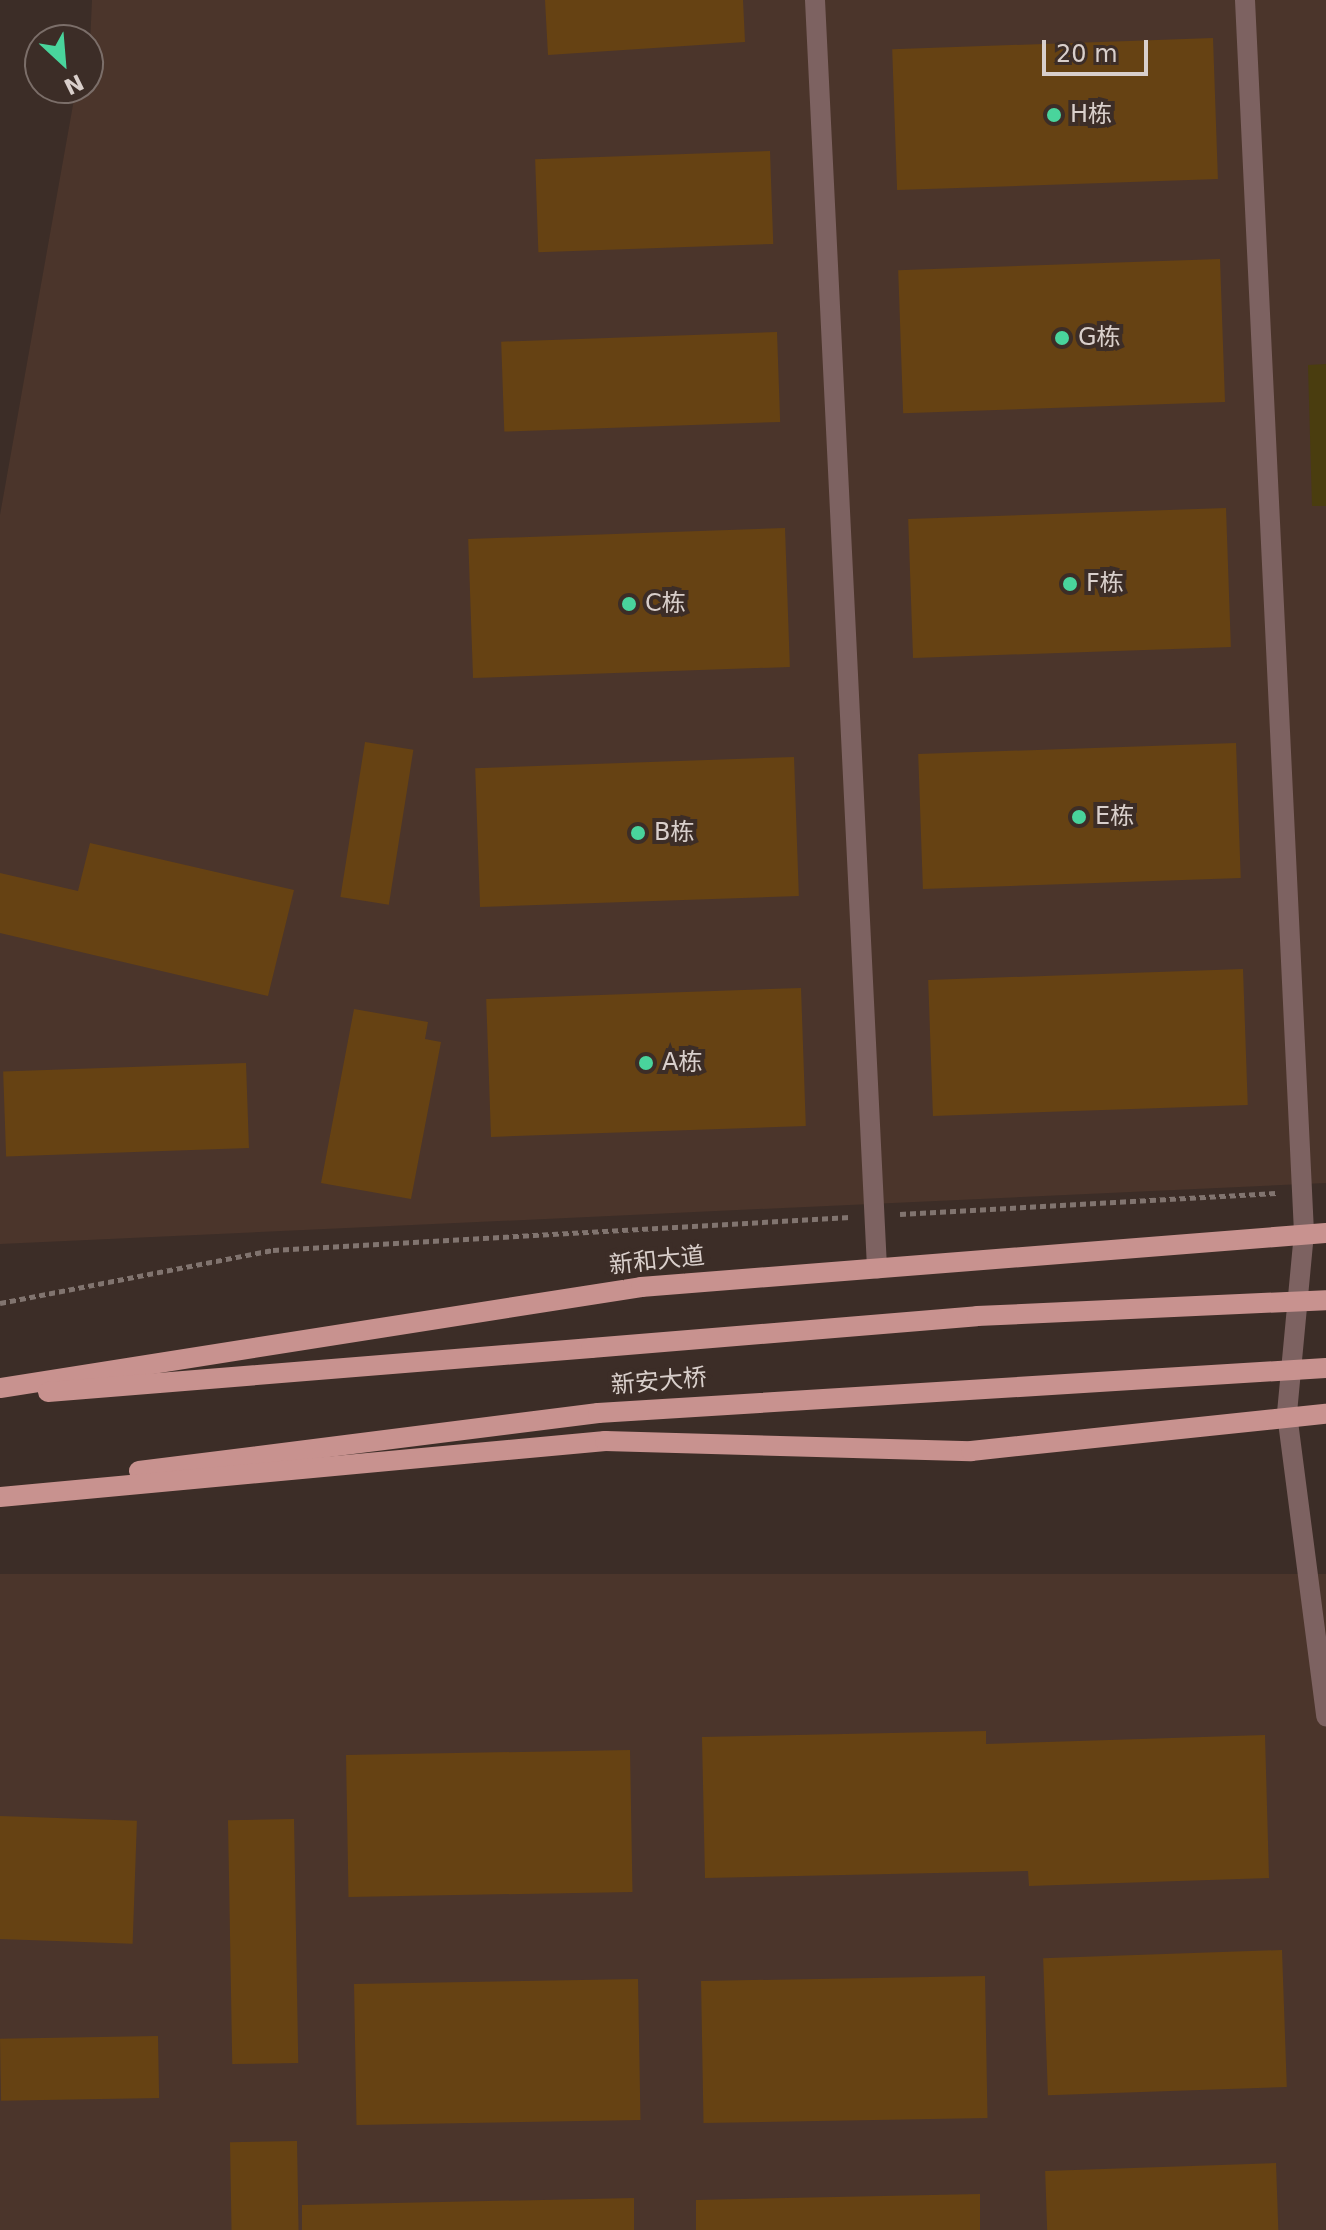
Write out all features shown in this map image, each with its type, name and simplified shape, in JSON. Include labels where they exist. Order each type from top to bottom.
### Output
[{"type":"main road","name":"新和大道","points":[[0,1388],[641,1287],[1326,1233]]},
{"type":"main road","name":"新安大桥","points":[[0,1396],[977,1316],[1326,1300]]},
{"type":"main road","name":"新安大桥","points":[[0,1489],[598,1413],[1326,1368]]},
{"type":"main road","points":[[0,1497],[605,1441],[971,1451],[1287,1414],[1326,1414]]},
{"type":"lane","points":[[815,0],[877,1268]]},
{"type":"lane","points":[[1245,0],[1303,1191],[1304,1233],[1287,1414],[1326,1716]]},
{"type":"path","points":[[0,1303],[273,1250],[1303,1191]]},
{"type":"shaded area","points":[[92,0],[1326,0],[1326,1183],[0,1244],[0,515],[73,104],[104,104],[104,24],[91,24]]},
{"type":"shaded area","points":[[1326,364],[1326,506],[1312,506],[1308,365]]},
{"type":"shaded area","points":[[0,1574],[1326,1574],[1326,2230],[0,2230]]},
{"type":"building","points":[[545,0],[743,0],[745,42],[548,55]]},
{"type":"building","name":"H栋","points":[[1213,38],[1218,179],[897,190],[892,49]]},
{"type":"building","points":[[770,151],[773,244],[538,252],[535,159]]},
{"type":"building","name":"G栋","points":[[1220,259],[1225,402],[903,413],[898,270]]},
{"type":"building","points":[[777,332],[780,422],[504,432],[501,342]]},
{"type":"building","name":"F栋","points":[[1226,508],[1231,647],[913,658],[908,519]]},
{"type":"building","name":"C栋","points":[[785,528],[790,667],[473,678],[468,539]]},
{"type":"building","points":[[365,742],[413,750],[389,905],[340,897]]},
{"type":"building","name":"E栋","points":[[1236,743],[1241,878],[923,889],[918,754]]},
{"type":"building","name":"B栋","points":[[794,757],[799,896],[480,907],[475,768]]},
{"type":"building","points":[[90,843],[294,890],[268,996],[0,933],[0,873],[78,891]]},
{"type":"building","points":[[1243,969],[1248,1105],[933,1116],[928,980]]},
{"type":"building","name":"A栋","points":[[801,988],[806,1126],[491,1137],[486,999]]},
{"type":"building","points":[[354,1009],[428,1022],[425,1039],[441,1042],[411,1199],[321,1183]]},
{"type":"building","points":[[246,1063],[249,1148],[6,1156],[3,1071]]},
{"type":"building","points":[[986,1731],[986,1744],[1265,1735],[1269,1878],[1029,1886],[1028,1871],[705,1878],[702,1737]]},
{"type":"building","points":[[630,1750],[632,1892],[349,1897],[346,1755]]},
{"type":"building","points":[[0,1816],[137,1821],[133,1944],[0,1939]]},
{"type":"building","points":[[294,1819],[298,2063],[232,2064],[228,1820]]},
{"type":"building","points":[[1282,1950],[1287,2087],[1048,2095],[1043,1958]]},
{"type":"building","points":[[985,1976],[987,2118],[704,2123],[701,1981]]},
{"type":"building","points":[[638,1979],[640,2120],[357,2125],[354,1984]]},
{"type":"building","points":[[158,2036],[159,2098],[1,2101],[0,2039]]},
{"type":"building","points":[[297,2141],[299,2230],[232,2230],[230,2142]]},
{"type":"building","points":[[1276,2163],[1278,2230],[1047,2230],[1045,2171]]},
{"type":"building","points":[[980,2194],[980,2230],[696,2230],[696,2200]]},
{"type":"building","points":[[634,2198],[634,2230],[302,2230],[302,2205]]},
{"type":"place","name":"H栋","points":[[1054,115]]},
{"type":"place","name":"G栋","points":[[1062,338]]},
{"type":"place","name":"F栋","points":[[1070,584]]},
{"type":"place","name":"C栋","points":[[629,604]]},
{"type":"place","name":"E栋","points":[[1079,817]]},
{"type":"place","name":"B栋","points":[[638,833]]},
{"type":"place","name":"A栋","points":[[646,1063]]}]
